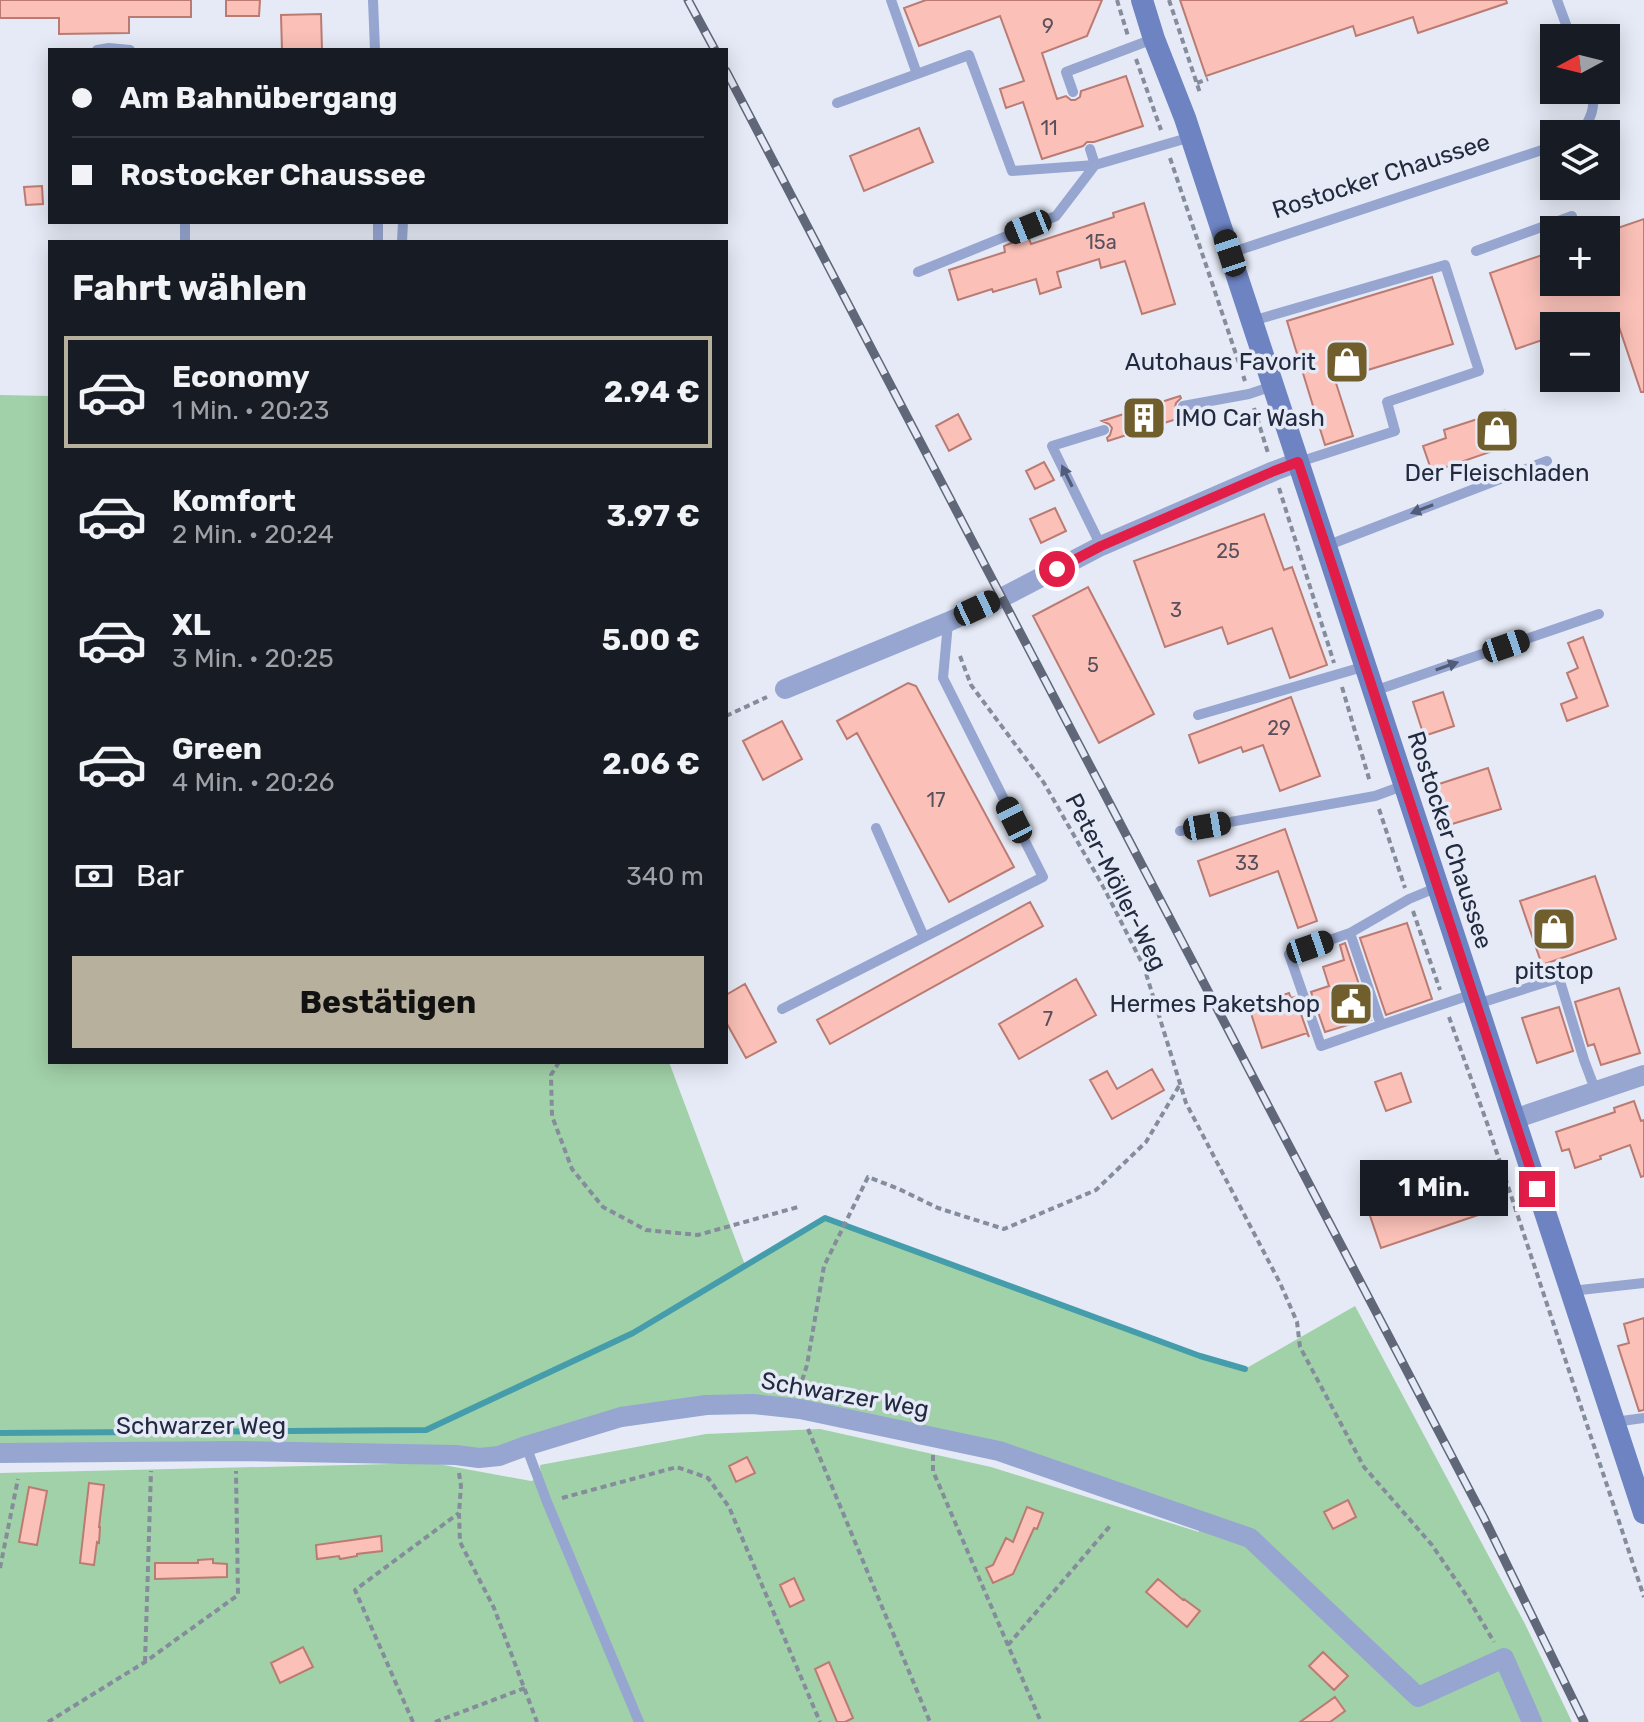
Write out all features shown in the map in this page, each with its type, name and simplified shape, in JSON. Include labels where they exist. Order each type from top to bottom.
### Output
[{"type":"main road","name":"Rostocker Chaussee","points":[[1142,0],[1230,253],[1614,1422],[1640,1486],[1644,1513]]},
{"type":"street","points":[[785,689],[948,622],[1101,546],[1298,462]]},
{"type":"street","points":[[1514,1119],[1644,1075]]},
{"type":"street","name":"Schwarzer Weg","points":[[0,1453],[236,1451],[479,1458],[499,1456],[621,1417],[706,1405],[753,1404],[800,1409],[999,1451],[1250,1538],[1418,1697],[1504,1658]]},
{"type":"street","points":[[1504,1658],[1532,1722]]},
{"type":"lane","points":[[373,0],[375,48]]},
{"type":"lane","points":[[890,0],[917,74]]},
{"type":"lane","points":[[1557,0],[1566,24]]},
{"type":"lane","points":[[1073,92],[1066,72],[1154,39]]},
{"type":"lane","points":[[837,103],[969,55],[1012,171],[1095,165],[1191,137]]},
{"type":"lane","points":[[1090,149],[1095,165]]},
{"type":"lane","name":"Rostocker Chaussee","points":[[1230,253],[1540,151]]},
{"type":"lane","points":[[918,272],[1056,216],[1095,165]]},
{"type":"lane","points":[[1476,251],[1540,228]]},
{"type":"lane","points":[[1252,321],[1445,265],[1479,371],[1387,402],[1395,431],[1298,462]]},
{"type":"lane","points":[[1183,406],[1249,394],[1273,386]]},
{"type":"lane","points":[[1101,546],[1052,446],[1104,430]]},
{"type":"lane","points":[[1326,546],[1547,461]]},
{"type":"lane","points":[[1374,691],[1599,614]]},
{"type":"lane","points":[[782,1009],[1043,877],[943,678],[948,622]]},
{"type":"lane","points":[[1198,715],[1366,666]]},
{"type":"lane","points":[[1180,831],[1375,796],[1405,785]]},
{"type":"lane","points":[[876,828],[924,937]]},
{"type":"lane","points":[[1438,887],[1409,899],[1350,933],[1289,954],[1321,1046],[1381,1025],[1559,978],[1596,1092]]},
{"type":"lane","points":[[1350,933],[1381,1025]]},
{"type":"lane","points":[[1571,1291],[1644,1283]]},
{"type":"lane","points":[[1614,1422],[1644,1418]]},
{"type":"lane","points":[[526,1446],[639,1722]]},
{"type":"path","points":[[1197,83],[1208,79]]},
{"type":"path","name":"Peter-Möller-Weg","points":[[948,622],[971,685],[1044,783],[1104,888],[1144,967],[1186,1103],[1280,1283],[1297,1322],[1300,1347],[1364,1467],[1432,1545],[1504,1658]]},
{"type":"path","points":[[728,715],[785,689]]},
{"type":"path","points":[[558,1064],[551,1075],[552,1116],[572,1169],[603,1207],[646,1230],[698,1235],[798,1207]]},
{"type":"path","points":[[930,1722],[800,1409],[798,1393],[807,1365],[824,1266],[868,1177],[938,1208],[1004,1229],[1096,1190],[1146,1142],[1179,1086]]},
{"type":"path","points":[[933,1437],[933,1471],[1041,1722]]},
{"type":"path","points":[[48,1722],[145,1662],[238,1595],[236,1451]]},
{"type":"path","points":[[145,1662],[152,1452]]},
{"type":"path","points":[[456,1455],[461,1486],[460,1542],[494,1608],[537,1722]]},
{"type":"path","points":[[547,1502],[677,1467],[708,1478],[729,1507],[820,1722]]},
{"type":"path","points":[[0,1568],[18,1479]]},
{"type":"path","points":[[413,1722],[355,1590],[459,1513]]},
{"type":"path","points":[[1008,1645],[1110,1526]]},
{"type":"path","points":[[435,1722],[525,1688]]},
{"type":"green space","points":[[0,395],[48,396],[48,1064],[670,1064],[745,1265],[825,1218],[1200,1356],[1245,1369],[1355,1306],[1525,1624],[1572,1722],[0,1722],[0,1473],[433,1463],[531,1481],[541,1478],[540,1465],[706,1434],[820,1429],[991,1467],[1199,1532],[1199,1510],[800,1409],[706,1405],[499,1456],[0,1453]]},
{"type":"building","points":[[0,0],[191,0],[191,17],[129,17],[129,33],[59,34],[59,18],[0,18]]},
{"type":"building","points":[[226,0],[260,0],[259,16],[226,16]]},
{"type":"building","points":[[926,0],[1102,0],[1087,36],[1042,53],[1057,99],[1066,96],[1075,100],[1080,97],[1081,91],[1126,76],[1143,126],[1042,159],[1023,102],[1006,108],[1000,89],[1024,81],[1000,16],[919,46],[904,8]]},
{"type":"building","points":[[1180,0],[1506,0],[1507,3],[1418,33],[1413,17],[1356,36],[1353,26],[1206,76]]},
{"type":"building","points":[[321,14],[322,48],[282,48],[281,15]]},
{"type":"building","points":[[919,128],[933,162],[864,191],[850,156]]},
{"type":"building","points":[[42,186],[43,204],[26,205],[24,187]]},
{"type":"building","points":[[1144,203],[1175,304],[1142,314],[1125,261],[1101,268],[1099,259],[1057,272],[1061,287],[1040,294],[1036,279],[958,300],[949,270],[1005,252],[1004,246],[1028,236],[1031,244],[1114,217],[1113,213]]},
{"type":"building","points":[[1644,219],[1644,392],[1641,392],[1620,330],[1620,312],[1540,312],[1540,341],[1516,349],[1490,273],[1540,256],[1540,296],[1620,296],[1620,227]]},
{"type":"building","name":"Autohaus Favorit","points":[[1432,277],[1453,344],[1335,380],[1353,436],[1325,445],[1287,321]]},
{"type":"building","name":"IMO Car Wash","points":[[1180,396],[1175,408],[1186,416],[1108,441],[1112,428],[1102,421]]},
{"type":"building","points":[[1505,410],[1516,443],[1432,472],[1423,446],[1446,438],[1444,430]]},
{"type":"building","points":[[958,414],[971,439],[949,451],[936,426]]},
{"type":"building","points":[[1044,462],[1054,480],[1035,489],[1026,471]]},
{"type":"building","points":[[1055,508],[1066,531],[1041,543],[1030,519]]},
{"type":"building","points":[[1264,514],[1284,570],[1292,567],[1327,665],[1290,678],[1272,628],[1228,644],[1222,627],[1165,647],[1134,561]]},
{"type":"building","points":[[1088,587],[1154,714],[1099,743],[1033,616]]},
{"type":"building","points":[[1583,637],[1608,706],[1567,721],[1561,704],[1577,698],[1567,673],[1578,668],[1568,643]]},
{"type":"building","points":[[908,683],[916,686],[1014,867],[949,902],[857,733],[847,739],[837,721]]},
{"type":"building","points":[[1443,692],[1454,726],[1424,736],[1413,702]]},
{"type":"building","points":[[1291,697],[1320,776],[1280,791],[1263,745],[1243,752],[1241,747],[1199,763],[1189,735]]},
{"type":"building","points":[[782,721],[802,759],[763,780],[743,741]]},
{"type":"building","points":[[1488,768],[1501,809],[1449,825],[1436,785]]},
{"type":"building","points":[[1285,829],[1317,921],[1298,928],[1278,871],[1210,896],[1198,861]]},
{"type":"building","points":[[1595,876],[1616,939],[1542,965],[1520,901]]},
{"type":"building","points":[[1030,902],[1043,926],[830,1044],[817,1020]]},
{"type":"building","points":[[1407,923],[1432,999],[1386,1015],[1360,938]]},
{"type":"building","points":[[1345,943],[1371,1020],[1325,1032],[1311,992],[1329,986],[1323,967],[1344,960],[1340,945]]},
{"type":"building","points":[[1076,979],[1096,1015],[1019,1059],[999,1024]]},
{"type":"building","points":[[745,984],[776,1042],[746,1058],[728,1026],[728,994]]},
{"type":"building","points":[[1619,988],[1640,1053],[1601,1065],[1594,1044],[1588,1046],[1575,1002]]},
{"type":"building","points":[[1289,993],[1291,998],[1295,997],[1309,1037],[1307,1033],[1262,1048],[1249,1007]]},
{"type":"building","points":[[1559,1007],[1573,1051],[1537,1063],[1522,1018]]},
{"type":"building","points":[[1152,1069],[1164,1090],[1112,1119],[1090,1080],[1107,1071],[1117,1089]]},
{"type":"building","points":[[1401,1073],[1411,1102],[1386,1111],[1375,1082]]},
{"type":"building","points":[[1634,1101],[1641,1121],[1644,1120],[1644,1176],[1641,1177],[1630,1145],[1575,1168],[1569,1149],[1562,1151],[1556,1132],[1615,1112],[1614,1108]]},
{"type":"building","points":[[1466,1166],[1481,1214],[1381,1248],[1365,1201]]},
{"type":"building","points":[[1644,1318],[1644,1410],[1639,1411],[1618,1346],[1629,1343],[1624,1324]]},
{"type":"building","points":[[747,1457],[755,1473],[736,1482],[729,1466]]},
{"type":"building","points":[[89,1483],[104,1485],[94,1565],[80,1563]]},
{"type":"building","points":[[29,1487],[47,1491],[37,1545],[19,1542]]},
{"type":"building","points":[[1348,1500],[1356,1517],[1333,1529],[1324,1512]]},
{"type":"building","points":[[1027,1507],[1043,1513],[1037,1529],[1034,1528],[1013,1574],[993,1583],[986,1568],[993,1565],[1006,1538],[1013,1542]]},
{"type":"building","points":[[381,1536],[382,1551],[340,1559],[339,1556],[317,1559],[316,1545]]},
{"type":"building","points":[[213,1559],[213,1563],[227,1564],[227,1577],[155,1579],[155,1563],[198,1563],[198,1560]]},
{"type":"building","points":[[794,1578],[804,1600],[790,1607],[780,1585]]},
{"type":"building","points":[[1158,1579],[1200,1611],[1187,1627],[1146,1592]]},
{"type":"building","points":[[303,1647],[313,1667],[280,1683],[271,1663]]},
{"type":"building","points":[[1323,1652],[1348,1676],[1334,1690],[1309,1666]]},
{"type":"building","points":[[829,1662],[853,1718],[845,1722],[837,1722],[815,1669]]},
{"type":"building","points":[[1335,1697],[1345,1711],[1330,1722],[1300,1722]]},
{"type":"waterway","points":[[0,1433],[426,1430],[633,1333],[825,1218],[1200,1356],[1245,1369]]},
{"type":"railway","points":[[688,0],[714,48]]},
{"type":"railway","points":[[728,75],[1484,1518],[1584,1722]]},
{"type":"place","name":"Autohaus Favorit","points":[[1347,362]]},
{"type":"place","name":"IMO Car Wash","points":[[1144,418]]},
{"type":"place","name":"Der Fleischladen","points":[[1497,431]]},
{"type":"place","name":"pitstop","points":[[1554,929]]},
{"type":"place","name":"Hermes Paketshop","points":[[1351,1004]]},
{"type":"route","points":[[1057,569],[1101,546],[1298,462],[1537,1189]]}]
